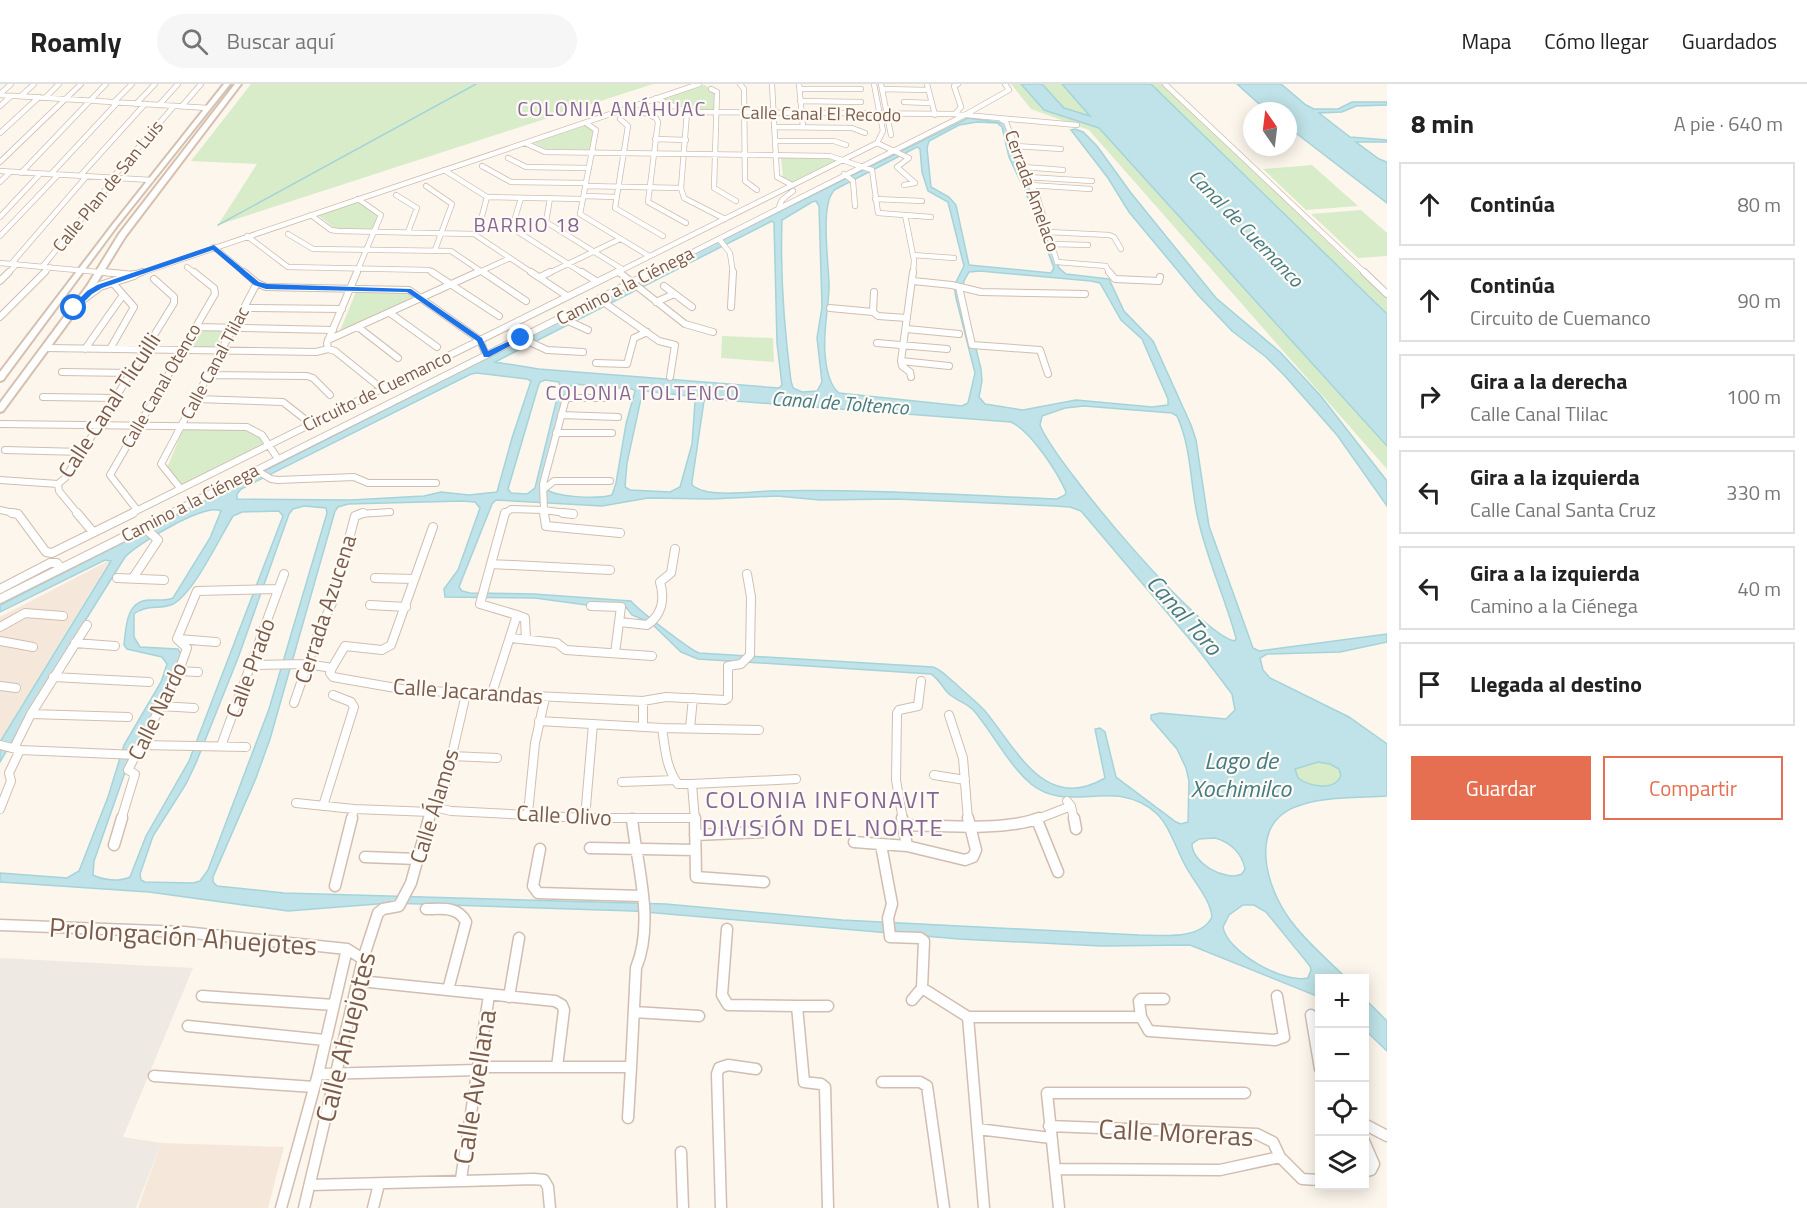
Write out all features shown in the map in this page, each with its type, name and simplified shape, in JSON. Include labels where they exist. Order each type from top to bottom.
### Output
[{"type":"main road","points":[[2,374],[115,225],[227,84]]},
{"type":"main road","points":[[0,409],[174,166],[238,84]]},
{"type":"street","points":[[0,94],[11,84]]},
{"type":"street","points":[[21,96],[34,84]]},
{"type":"street","points":[[0,133],[59,84]]},
{"type":"street","points":[[0,162],[81,84]]},
{"type":"street","points":[[21,173],[106,84]]},
{"type":"street","points":[[51,174],[132,84]]},
{"type":"street","points":[[136,104],[155,84]]},
{"type":"street","points":[[159,105],[178,84]]},
{"type":"street","points":[[182,106],[201,84]]},
{"type":"street","points":[[74,308],[94,289],[112,282],[699,84]]},
{"type":"street","points":[[740,84],[744,89],[745,181],[757,190]]},
{"type":"street","points":[[772,84],[777,177],[791,188],[812,190]]},
{"type":"street","points":[[874,84],[891,135]]},
{"type":"street","points":[[927,84],[935,115]]},
{"type":"street","name":"Camino a la Ciénega","points":[[0,600],[963,116],[1009,90],[1005,84]]},
{"type":"street","points":[[1165,84],[1387,294]]},
{"type":"street","points":[[955,85],[962,107],[955,114]]},
{"type":"street","points":[[803,127],[800,86],[861,89]]},
{"type":"street","points":[[904,185],[915,184],[897,167],[909,159],[877,143],[883,131],[882,87],[928,90]]},
{"type":"street","points":[[711,89],[717,92],[715,190],[736,201]]},
{"type":"street","points":[[0,94],[208,108]]},
{"type":"street","points":[[0,106],[11,96]]},
{"type":"street","points":[[656,98],[687,112],[681,188],[684,198],[725,219]]},
{"type":"street","points":[[801,100],[861,102]]},
{"type":"street","points":[[904,102],[931,103]]},
{"type":"street","points":[[0,281],[83,176],[146,104]]},
{"type":"street","name":"Calle Plan de San Luis","points":[[0,317],[46,267],[174,106]]},
{"type":"street","points":[[643,112],[658,120],[648,202],[686,223]]},
{"type":"street","name":"Calle Canal El Recodo","points":[[687,112],[955,114],[1005,122],[1077,125]]},
{"type":"street","points":[[620,119],[628,126],[615,208],[663,236]]},
{"type":"street","name":"Cerrada Amelaco","points":[[1005,122],[1030,185],[1036,192],[1058,262],[1106,266],[1111,277],[1115,279],[1159,281],[1160,278]]},
{"type":"street","points":[[586,123],[596,130],[580,214],[649,256]]},
{"type":"street","points":[[774,127],[852,128],[865,133]]},
{"type":"street","points":[[655,139],[686,140]]},
{"type":"street","points":[[776,141],[834,141],[846,145]]},
{"type":"street","points":[[525,143],[545,152],[825,156],[872,170],[878,213],[931,217]]},
{"type":"street","name":"Circuito de Cuemanco","points":[[0,510],[18,514],[48,554],[596,281],[791,188],[877,143]]},
{"type":"street","points":[[1015,146],[1061,149]]},
{"type":"street","points":[[508,158],[526,167],[589,168]]},
{"type":"street","points":[[482,166],[511,182],[681,188]]},
{"type":"street","points":[[1023,167],[1063,170]]},
{"type":"street","points":[[444,170],[488,197],[616,197]]},
{"type":"street","points":[[0,171],[151,180]]},
{"type":"street","points":[[0,182],[10,172]]},
{"type":"street","points":[[0,217],[40,174]]},
{"type":"street","points":[[0,236],[58,175]]},
{"type":"street","points":[[845,175],[853,181],[855,206]]},
{"type":"street","points":[[1027,177],[1092,180]]},
{"type":"street","points":[[1030,185],[1090,189]]},
{"type":"street","points":[[426,186],[452,204],[435,250]]},
{"type":"street","points":[[778,209],[791,188]]},
{"type":"street","points":[[396,195],[417,208],[408,232]]},
{"type":"street","points":[[474,234],[478,231],[488,197]]},
{"type":"street","points":[[521,198],[512,228],[596,281]]},
{"type":"street","points":[[550,198],[546,222],[620,270],[632,284],[690,327],[713,332]]},
{"type":"street","points":[[328,349],[328,340],[381,215],[358,199]]},
{"type":"street","points":[[875,199],[921,201]]},
{"type":"street","points":[[905,214],[913,255],[913,281],[901,361],[902,366],[910,372],[911,377]]},
{"type":"street","points":[[311,215],[334,231],[474,234],[567,296]]},
{"type":"street","points":[[1048,232],[1109,235],[1114,237],[1121,249]]},
{"type":"street","points":[[288,234],[313,249],[435,250],[456,253],[526,301]]},
{"type":"street","points":[[247,236],[288,267],[429,270],[499,316]]},
{"type":"street","points":[[540,277],[620,239]]},
{"type":"street","points":[[719,240],[727,245],[734,272],[731,282],[732,307]]},
{"type":"street","points":[[1053,244],[1088,245]]},
{"type":"street","name":"Calle Canal Tlilac","points":[[180,488],[161,464],[257,283],[214,247]]},
{"type":"street","points":[[913,255],[954,258]]},
{"type":"street","points":[[328,340],[510,258]]},
{"type":"street","points":[[0,263],[134,275]]},
{"type":"street","name":"Calle Canal Otenco","points":[[137,510],[110,475],[216,291],[187,267]]},
{"type":"street","name":"Calle Canal Tlicuilli","points":[[93,532],[59,491],[57,484],[65,478],[117,398],[175,300],[154,279]]},
{"type":"street","points":[[913,281],[952,285],[975,291],[1017,294],[1084,294]]},
{"type":"street","points":[[110,349],[134,307],[134,304],[112,282]]},
{"type":"street","points":[[257,283],[266,286],[402,289],[422,298],[480,340],[486,355]]},
{"type":"street","points":[[664,286],[692,307]]},
{"type":"street","points":[[960,288],[972,345],[1040,350],[1048,374]]},
{"type":"street","points":[[873,312],[874,292]]},
{"type":"street","points":[[656,302],[674,294]]},
{"type":"street","points":[[85,349],[123,295]]},
{"type":"street","points":[[599,299],[659,341],[675,345],[670,377]]},
{"type":"street","points":[[245,308],[342,309]]},
{"type":"street","points":[[830,308],[907,318]]},
{"type":"street","points":[[390,313],[437,347]]},
{"type":"street","points":[[563,318],[588,330]]},
{"type":"street","points":[[195,327],[333,330]]},
{"type":"street","points":[[358,327],[398,358]]},
{"type":"street","points":[[907,329],[959,334]]},
{"type":"street","points":[[597,363],[627,364],[634,338],[646,332]]},
{"type":"street","points":[[522,339],[557,352],[583,352]]},
{"type":"street","points":[[878,343],[946,349]]},
{"type":"street","points":[[45,348],[316,352],[328,349],[335,351],[381,388]]},
{"type":"street","points":[[901,361],[949,366]]},
{"type":"street","points":[[62,372],[132,373]]},
{"type":"street","points":[[209,375],[307,376],[313,378],[330,395]]},
{"type":"street","points":[[43,397],[117,398]]},
{"type":"street","points":[[608,398],[567,397],[556,433],[544,489],[544,506],[546,526],[620,533]]},
{"type":"street","points":[[196,399],[283,402],[311,424]]},
{"type":"street","points":[[561,416],[618,417]]},
{"type":"street","points":[[0,424],[247,427],[254,428],[270,443],[278,459]]},
{"type":"street","points":[[556,433],[612,433]]},
{"type":"street","points":[[5,450],[82,452]]},
{"type":"street","points":[[259,471],[271,479],[354,477],[368,483],[436,483]]},
{"type":"street","points":[[0,480],[57,484]]},
{"type":"street","points":[[544,489],[554,481],[610,481]]},
{"type":"street","points":[[526,640],[527,622],[525,618],[517,619],[480,604],[507,510],[544,506],[573,513]]},
{"type":"street","name":"Cerrada Azucena","points":[[294,703],[332,603],[356,516],[364,512],[390,512]]},
{"type":"street","points":[[133,578],[158,540],[145,527]]},
{"type":"street","points":[[332,668],[345,646],[387,650],[391,645],[433,527]]},
{"type":"street","points":[[620,622],[647,625],[656,619],[664,597],[660,582],[671,573],[675,549]]},
{"type":"street","name":"Camino a la Ciénega","points":[[0,589],[50,563],[57,563],[61,568]]},
{"type":"street","points":[[491,564],[610,570]]},
{"type":"street","name":"Calle Prado","points":[[221,746],[284,574]]},
{"type":"street","name":"Calle Jacarandas","points":[[252,665],[307,664],[332,668],[330,673],[333,677],[406,690],[643,701],[666,697],[728,698],[728,666],[741,664],[750,655],[751,597],[747,574]]},
{"type":"street","points":[[117,578],[164,580]]},
{"type":"street","points":[[375,578],[414,579]]},
{"type":"street","name":"Calle Prado","points":[[197,591],[278,589]]},
{"type":"street","name":"Calle Nardo","points":[[114,845],[135,774],[128,770],[179,671],[187,648],[177,639],[197,591]]},
{"type":"street","points":[[370,605],[406,607]]},
{"type":"street","points":[[591,606],[621,607],[615,652]]},
{"type":"street","points":[[0,627],[25,613],[63,616]]},
{"type":"street","points":[[492,693],[517,619]]},
{"type":"street","points":[[0,809],[11,781],[9,773],[15,748],[31,714],[87,625]]},
{"type":"street","points":[[511,638],[557,643],[566,650],[652,656]]},
{"type":"street","points":[[177,639],[216,642]]},
{"type":"street","points":[[0,641],[33,647]]},
{"type":"street","points":[[75,643],[115,646]]},
{"type":"street","points":[[179,671],[198,672]]},
{"type":"street","points":[[53,677],[149,682]]},
{"type":"street","points":[[907,846],[896,780],[897,714],[899,710],[918,706],[921,681]]},
{"type":"street","points":[[0,686],[15,688]]},
{"type":"street","name":"Calle Álamos","points":[[411,883],[433,809],[442,798],[466,694]]},
{"type":"street","points":[[323,806],[354,707],[351,702],[333,695]]},
{"type":"street","points":[[528,813],[539,721],[545,698]]},
{"type":"street","points":[[690,728],[693,698]]},
{"type":"street","points":[[643,701],[643,727]]},
{"type":"street","points":[[160,706],[194,708]]},
{"type":"street","points":[[31,714],[128,717]]},
{"type":"street","points":[[854,843],[907,846],[965,860],[973,857],[976,850],[969,826],[963,758],[949,715]]},
{"type":"street","points":[[539,721],[662,728],[759,730]]},
{"type":"street","points":[[585,818],[593,724]]},
{"type":"street","points":[[662,728],[666,757],[678,784],[796,779]]},
{"type":"street","points":[[0,745],[135,756]]},
{"type":"street","points":[[142,745],[246,747]]},
{"type":"street","points":[[452,756],[497,758]]},
{"type":"street","points":[[934,775],[965,780]]},
{"type":"street","points":[[622,782],[675,780]]},
{"type":"street","points":[[692,784],[696,877],[764,882]]},
{"type":"street","name":"Calle Olivo","points":[[296,803],[354,809],[433,809],[585,818],[695,818]]},
{"type":"street","points":[[904,825],[969,826],[1037,820],[1069,804],[1076,829]]},
{"type":"street","points":[[335,886],[354,809]]},
{"type":"street","points":[[628,1118],[636,968],[642,959],[644,913],[632,819]]},
{"type":"street","points":[[1037,820],[1058,872]]},
{"type":"street","points":[[695,835],[764,832]]},
{"type":"street","points":[[881,845],[892,904],[888,918],[890,937],[920,938],[924,941],[922,988],[912,1000]]},
{"type":"street","points":[[590,848],[694,850]]},
{"type":"street","points":[[540,849],[533,886],[534,891],[538,893],[642,898]]},
{"type":"street","points":[[365,857],[417,859]]},
{"type":"street","name":"Calle Ahuejotes","points":[[304,1208],[360,981],[363,959],[378,913],[383,909],[399,906],[411,883]]},
{"type":"street","points":[[426,909],[457,909],[464,915],[466,922],[448,990]]},
{"type":"street","name":"Prolongación Ahuejotes","points":[[0,925],[184,932],[348,949],[363,959]]},
{"type":"street","points":[[727,929],[722,994],[728,1005],[828,1006]]},
{"type":"street","points":[[509,997],[519,938]]},
{"type":"street","name":"Calle Ahuejotes","points":[[280,1208],[318,1074],[348,949]]},
{"type":"street","points":[[360,981],[555,1001],[562,1005],[564,1010],[557,1066]]},
{"type":"street","points":[[922,988],[968,1017],[1141,1017]]},
{"type":"street","name":"Calle Avellana","points":[[461,1179],[489,995]]},
{"type":"street","points":[[202,996],[334,1005]]},
{"type":"street","points":[[1164,999],[1141,999],[1139,1001],[1141,1017],[1149,1031],[1275,1040],[1284,1037],[1277,996]]},
{"type":"street","points":[[797,1006],[804,1082],[821,1084],[825,1087],[828,1208]]},
{"type":"street","points":[[634,1012],[699,1016]]},
{"type":"street","points":[[1311,1015],[1315,1039]]},
{"type":"street","points":[[968,1017],[984,1208]]},
{"type":"street","points":[[188,1026],[325,1040]]},
{"type":"street","points":[[721,1208],[717,1074],[719,1068],[728,1065],[756,1069]]},
{"type":"street","points":[[318,1074],[478,1070],[486,1066],[631,1067]]},
{"type":"street","points":[[154,1076],[314,1087]]},
{"type":"street","points":[[882,1082],[920,1082],[927,1086],[944,1208]]},
{"type":"street","points":[[1059,1208],[1047,1093],[1245,1093]]},
{"type":"street","name":"Calle Moreras","points":[[1049,1126],[1257,1134],[1273,1142],[1280,1157],[1302,1179],[1315,1180]]},
{"type":"street","points":[[1369,1126],[1387,1136]]},
{"type":"street","points":[[978,1129],[1051,1138]]},
{"type":"street","points":[[1369,1151],[1374,1164],[1369,1171]]},
{"type":"street","points":[[681,1152],[683,1208]]},
{"type":"street","points":[[1054,1169],[1220,1170],[1280,1157]]},
{"type":"street","points":[[310,1185],[461,1179],[544,1180],[548,1187],[550,1208]]},
{"type":"street","points":[[373,1208],[380,1184]]},
{"type":"shaded area","points":[[110,560],[0,741],[0,617]]},
{"type":"shaded area","points":[[0,958],[193,968],[123,1137],[161,1143],[136,1208],[0,1208]]},
{"type":"shaded area","points":[[161,1143],[284,1147],[268,1208],[138,1208]]},
{"type":"green space","points":[[251,84],[653,84],[218,225],[257,164],[191,161]]},
{"type":"green space","points":[[1011,84],[1162,84],[1387,299],[1387,469],[1089,130],[1031,109]]},
{"type":"green space","points":[[704,85],[717,91],[715,112],[691,112],[664,98]]},
{"type":"green space","points":[[587,125],[594,129],[591,150],[546,149],[534,143]]},
{"type":"green space","points":[[781,157],[831,157],[839,161],[794,183],[783,177]]},
{"type":"green space","points":[[1312,165],[1358,206],[1306,210],[1263,169]]},
{"type":"green space","points":[[358,202],[379,216],[374,230],[337,230],[318,215]]},
{"type":"green space","points":[[1361,210],[1387,233],[1387,256],[1358,258],[1311,214]]},
{"type":"green space","points":[[356,292],[409,293],[417,299],[339,333]]},
{"type":"green space","points":[[197,328],[233,329],[222,349],[186,348]]},
{"type":"green space","points":[[722,336],[773,338],[774,362],[721,358]]},
{"type":"green space","points":[[184,427],[253,429],[271,447],[187,489],[167,468]]},
{"type":"green space","points":[[1318,762],[1330,764],[1339,769],[1341,776],[1338,781],[1321,786],[1298,778],[1295,769]]},
{"type":"water","name":"Canal de Cuemanco","points":[[1021,84],[1042,84],[1064,108],[1090,116],[1062,84],[1151,84],[1387,314],[1387,446],[1099,128],[1044,110]]},
{"type":"water","points":[[1237,84],[1281,84],[1314,109],[1338,109],[1352,102],[1387,102],[1387,105],[1356,106],[1342,112],[1319,113],[1350,137],[1387,140],[1387,142],[1356,142],[1379,159],[1387,162],[1387,203],[1297,134],[1297,102],[1257,102]]},
{"type":"water","name":"Lago de Xochimilco","points":[[968,118],[1004,123],[1034,194],[1059,268],[1066,274],[1109,279],[1124,311],[1153,341],[1196,440],[1209,526],[1253,648],[1259,651],[1387,634],[1387,642],[1340,652],[1267,654],[1260,658],[1263,670],[1270,678],[1349,717],[1387,744],[1387,796],[1328,799],[1295,807],[1281,815],[1272,827],[1267,840],[1268,871],[1272,886],[1286,914],[1307,940],[1342,974],[1315,974],[1315,995],[1190,945],[1101,946],[959,939],[633,911],[390,903],[288,911],[149,892],[0,882],[0,873],[67,878],[79,871],[108,797],[124,745],[161,682],[167,664],[162,657],[127,649],[124,645],[129,616],[136,604],[142,601],[173,598],[210,538],[221,511],[213,510],[187,518],[157,534],[125,557],[0,762],[0,742],[111,561],[105,560],[0,612],[0,605],[635,283]],"holes":[[[977,122],[997,123],[1002,127],[1009,157],[1025,191],[1054,268],[1051,273],[969,265],[956,205],[949,197],[931,187],[927,148],[929,141],[959,125]],[[917,147],[920,149],[922,172],[928,191],[948,202],[964,266],[954,286],[975,373],[968,403],[962,406],[839,393],[830,381],[825,359],[825,330],[829,289],[826,221],[831,196],[836,189]],[[816,201],[819,206],[822,307],[817,338],[822,382],[817,391],[802,392],[793,388],[791,381],[783,300],[782,220],[812,202]],[[772,221],[774,223],[777,343],[782,385],[779,388],[539,369],[495,362]],[[980,271],[1100,283],[1121,320],[1142,339],[1168,399],[1168,405],[1152,407],[1076,400],[1023,410],[985,404],[979,397],[982,381],[981,369],[962,291],[969,272]],[[471,374],[531,381],[497,492],[469,495],[441,492],[424,496],[351,500],[237,499],[237,494],[241,489]],[[545,380],[559,382],[560,386],[535,488],[527,494],[511,493],[508,489],[540,382]],[[574,384],[635,391],[612,495],[576,497],[549,491],[544,487],[569,387]],[[645,391],[689,396],[695,402],[692,444],[680,487],[670,492],[630,490],[625,487],[627,463],[642,394]],[[708,399],[1011,422],[1035,443],[1057,474],[1066,492],[1057,499],[840,491],[708,492],[692,485],[704,401]],[[1084,406],[1172,413],[1177,416],[1185,441],[1195,506],[1202,534],[1232,623],[1235,641],[1217,632],[1192,611],[1162,581],[1099,509],[1051,445],[1040,425],[1042,416],[1065,408]],[[777,496],[820,500],[896,499],[1055,506],[1070,507],[1081,511],[1197,648],[1232,694],[1235,710],[1226,719],[1160,713],[1151,715],[1151,719],[1177,749],[1186,768],[1189,781],[1188,822],[1181,824],[1176,822],[1116,777],[1105,732],[1100,728],[1095,729],[1105,778],[1084,787],[1066,788],[1049,783],[1035,773],[1022,759],[982,707],[933,667],[699,653],[664,629],[631,601],[534,594],[470,593],[462,591],[459,587],[492,504],[496,500],[602,506],[648,498],[711,499]],[[475,502],[480,508],[458,570],[444,589],[445,597],[535,598],[594,606],[625,606],[632,615],[651,623],[681,652],[698,659],[931,674],[949,694],[975,712],[1015,768],[1031,784],[1046,793],[1061,796],[1125,797],[1140,802],[1156,813],[1165,824],[1185,865],[1205,896],[1212,917],[1199,930],[1169,936],[842,920],[666,904],[284,893],[217,886],[213,882],[213,877],[256,778],[270,739],[338,507],[348,504]],[[304,506],[326,508],[327,513],[269,709],[208,870],[200,881],[193,883],[145,882],[141,880],[140,874],[153,836],[186,784],[196,763],[238,658],[289,514],[293,509]],[[279,511],[283,516],[189,761],[146,836],[130,877],[116,880],[97,877],[93,875],[94,861],[130,758],[166,690],[181,654],[178,649],[140,647],[134,637],[134,614],[143,609],[168,606],[181,598],[198,577],[233,516],[242,512]],[[1318,762],[1330,764],[1339,769],[1341,776],[1338,781],[1327,786],[1315,785],[1298,778],[1295,769]],[[1215,838],[1226,842],[1234,849],[1245,869],[1242,874],[1235,876],[1219,873],[1203,864],[1193,851],[1192,844],[1199,839]],[[1243,905],[1254,905],[1266,912],[1310,966],[1308,978],[1298,979],[1285,976],[1258,964],[1245,956],[1227,937],[1223,927],[1229,915]]]},
{"type":"water","points":[[1071,130],[1083,132],[1097,146],[1131,193],[1216,298],[1280,352],[1320,395],[1387,481],[1387,506],[1337,435],[1284,375],[1266,357],[1232,331],[1198,295],[1129,212],[1108,178]]},
{"type":"water","points":[[1369,1003],[1387,1021],[1387,1051],[1369,1034]]},
{"type":"waterway","points":[[218,225],[476,84]]},
{"type":"district","name":"COLONIA ANÁHUAC","points":[[612,109]]},
{"type":"district","name":"BARRIO 18","points":[[527,225]]},
{"type":"district","name":"COLONIA TOLTENCO","points":[[643,393]]},
{"type":"district","name":"COLONIA INFONAVIT DIVISIÓN DEL NORTE","points":[[823,814]]},
{"type":"route","points":[[74,308],[100,286],[214,247],[257,283],[266,286],[409,290],[480,340],[486,355],[521,338]]},
{"type":"water label","name":"Canal de Toltenco","points":[[840,403]]},
{"type":"water label","name":"Canal Toro","points":[[1184,615]]}]
